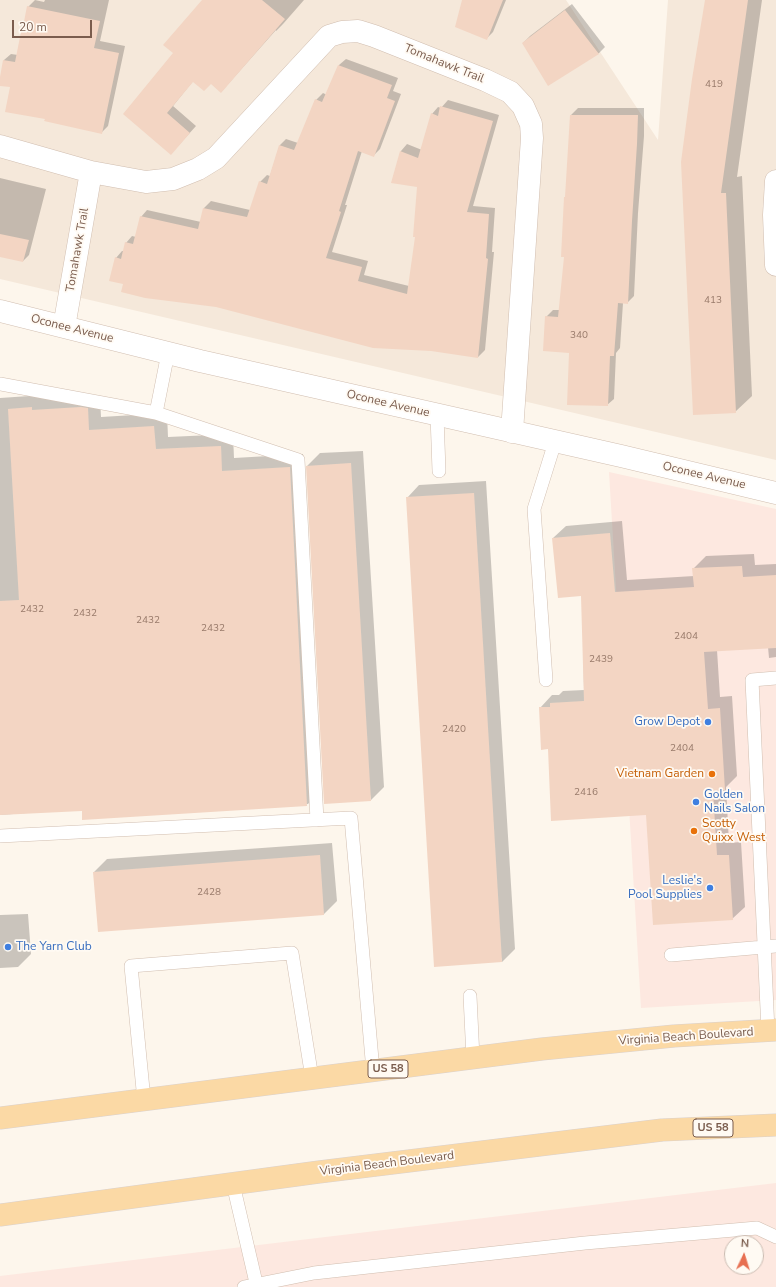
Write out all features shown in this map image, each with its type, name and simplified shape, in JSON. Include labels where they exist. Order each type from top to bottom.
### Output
[{"type":"main road","name":"Virginia Beach Boulevard","points":[[0,1118],[542,1049],[674,1036],[772,1031]]},
{"type":"main road","name":"Virginia Beach Boulevard","points":[[0,1215],[319,1172],[662,1130],[776,1125]]},
{"type":"street","name":"Tomahawk Trail","points":[[0,146],[91,172],[146,182],[173,179],[198,170],[216,158],[329,36],[342,32],[358,31],[374,36],[485,80],[510,92],[523,106],[531,124],[532,138],[512,432]]},
{"type":"street","name":"Tomahawk Trail","points":[[64,328],[91,172]]},
{"type":"street","points":[[776,181],[774,215],[776,266]]},
{"type":"street","name":"Oconee Avenue","points":[[0,311],[168,353],[621,456],[776,493]]},
{"type":"lane","points":[[156,413],[168,353]]},
{"type":"lane","points":[[0,384],[156,413],[298,460],[317,820]]},
{"type":"lane","points":[[437,415],[439,471]]},
{"type":"lane","points":[[546,680],[534,508],[555,442]]},
{"type":"lane","points":[[772,1031],[770,947],[752,680],[776,678]]},
{"type":"lane","points":[[0,836],[351,818],[373,1071]]},
{"type":"lane","points":[[671,955],[770,947]]},
{"type":"lane","points":[[144,1100],[131,966],[292,953],[312,1078]]},
{"type":"lane","points":[[470,996],[474,1058]]},
{"type":"lane","points":[[233,1184],[252,1286],[314,1273],[585,1243],[757,1228],[776,1238]]},
{"type":"shaded area","points":[[0,0],[566,0],[658,140],[668,0],[776,0],[776,460],[0,279]]},
{"type":"shaded area","points":[[609,472],[776,509],[776,1000],[641,1008]]},
{"type":"shaded area","points":[[776,1183],[776,1287],[0,1287],[0,1276]]},
{"type":"building","points":[[202,0],[262,0],[285,19],[221,93],[211,84],[204,91],[193,82],[167,113],[190,133],[171,155],[123,114],[173,53],[163,45]]},
{"type":"building","points":[[462,0],[503,0],[487,40],[455,27]]},
{"type":"building","points":[[705,0],[748,0],[721,193],[726,193],[736,413],[693,415],[681,162],[692,79]]},
{"type":"building","points":[[27,6],[100,21],[94,48],[119,53],[102,134],[44,121],[45,119],[5,112],[10,87],[0,86],[3,60],[15,62]]},
{"type":"building","points":[[565,10],[599,54],[548,86],[522,43]]},
{"type":"building","points":[[338,65],[392,85],[387,98],[395,101],[374,157],[358,151],[326,258],[362,267],[358,281],[407,294],[415,237],[413,237],[417,187],[391,183],[400,151],[418,158],[431,113],[438,116],[440,106],[493,121],[467,212],[489,214],[486,258],[488,259],[478,358],[431,351],[373,348],[216,307],[145,298],[121,292],[123,284],[109,281],[115,257],[121,259],[125,242],[133,244],[140,216],[198,229],[203,208],[247,217],[259,181],[267,184],[279,145],[294,150],[315,99],[322,102]]},
{"type":"building","points":[[570,115],[638,115],[628,304],[618,303],[614,356],[610,356],[608,406],[567,405],[569,353],[543,351],[545,316],[558,317],[564,257],[561,257]]},
{"type":"building","points":[[0,234],[29,240],[23,262],[0,257]]},
{"type":"building","points":[[32,407],[32,410],[81,407],[88,408],[89,430],[154,426],[156,449],[221,446],[222,471],[290,467],[307,806],[82,820],[82,811],[0,815],[0,601],[19,600],[8,409]]},
{"type":"building","points":[[351,463],[371,801],[324,804],[306,466]]},
{"type":"building","points":[[474,493],[502,962],[434,967],[406,497]]},
{"type":"building","points":[[610,533],[615,592],[694,587],[692,568],[742,566],[743,577],[776,575],[776,648],[704,652],[708,709],[720,708],[725,790],[713,791],[717,855],[729,855],[733,920],[653,925],[646,815],[551,821],[548,749],[541,750],[539,707],[550,707],[550,703],[584,701],[581,596],[558,598],[552,538]]},
{"type":"building","points":[[320,855],[324,915],[98,932],[93,872]]},
{"type":"place","name":"Grow Depot","points":[[708,722]]},
{"type":"place","name":"Vietnam Garden","points":[[712,774]]},
{"type":"place","name":"Golden Nails Salon","points":[[696,802]]},
{"type":"place","name":"Scotty Quixx West","points":[[694,831]]},
{"type":"place","name":"Leslie's Pool Supplies","points":[[710,888]]},
{"type":"place","name":"The Yarn Club","points":[[8,947]]}]
